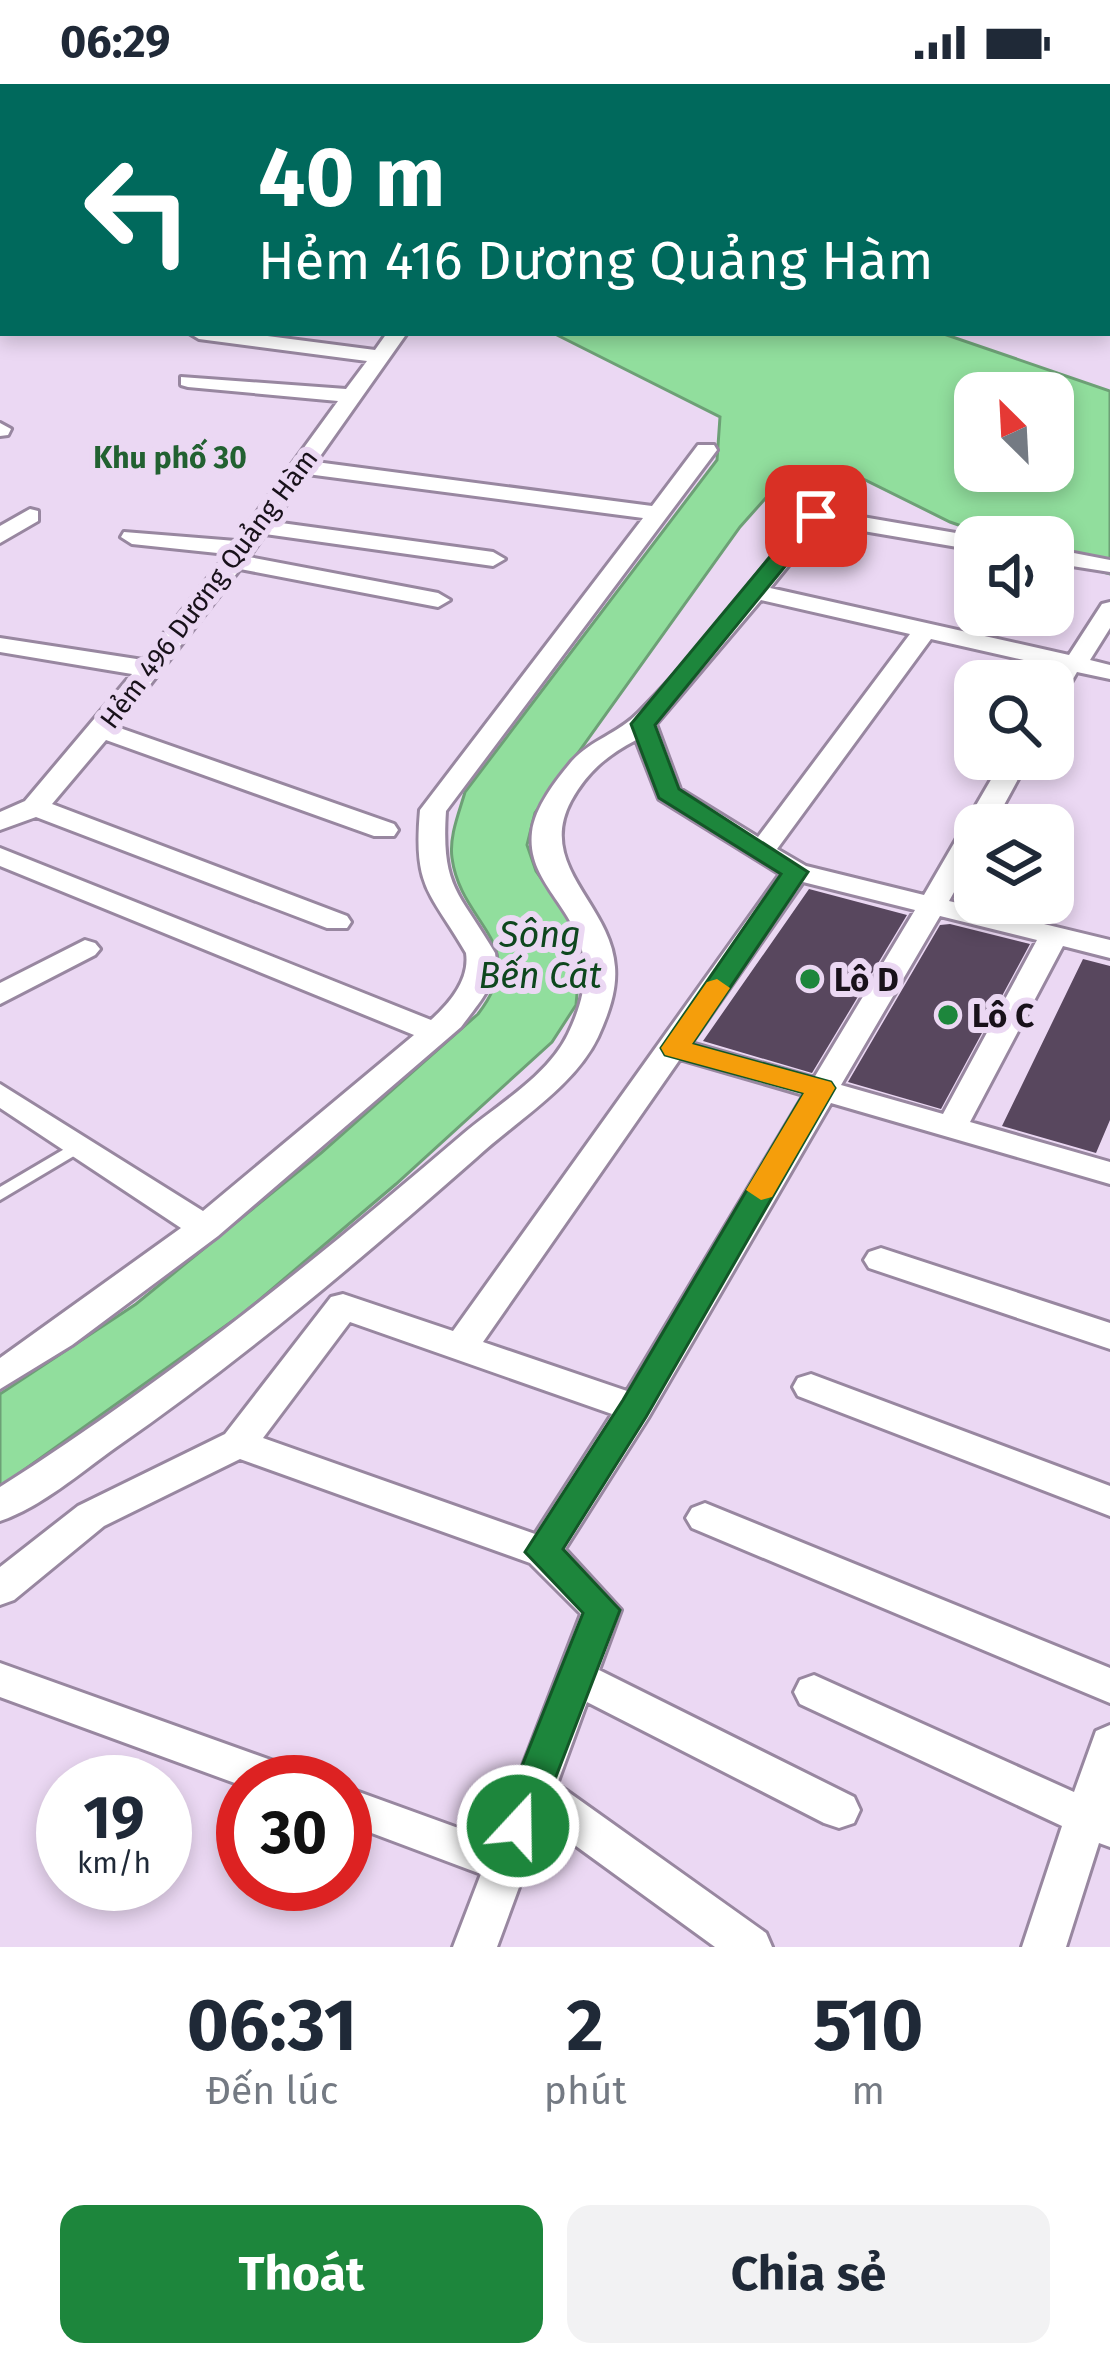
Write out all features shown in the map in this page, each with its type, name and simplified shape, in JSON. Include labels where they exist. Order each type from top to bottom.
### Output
[{"type":"street","points":[[222,336],[380,357]]},
{"type":"street","name":"Hẻm 496 Dương Quảng Hàm","points":[[0,822],[34,807],[101,730],[238,555],[395,336]]},
{"type":"street","points":[[188,381],[354,396]]},
{"type":"street","points":[[0,1376],[100,1311],[206,1228],[436,1033],[477,987],[485,961],[475,938],[440,892],[430,855],[433,810],[706,450]]},
{"type":"street","points":[[302,467],[658,513]]},
{"type":"street","points":[[0,536],[30,516]]},
{"type":"street","points":[[0,1506],[101,1443],[269,1318],[454,1160],[578,1045],[598,1005],[602,967],[594,933],[550,858],[544,834],[559,801],[593,754],[643,724],[816,516],[954,539]]},
{"type":"street","points":[[256,526],[494,559]]},
{"type":"street","points":[[132,537],[238,555],[438,600]]},
{"type":"street","points":[[1074,560],[1107,566]]},
{"type":"street","points":[[755,592],[1054,660]]},
{"type":"street","points":[[1074,661],[1110,609]]},
{"type":"street","points":[[761,852],[925,631]]},
{"type":"street","points":[[0,645],[150,669]]},
{"type":"street","points":[[1074,664],[1110,673]]},
{"type":"street","points":[[643,724],[668,793],[796,872],[1110,949]]},
{"type":"street","points":[[101,730],[384,830]]},
{"type":"street","points":[[34,807],[337,922]]},
{"type":"street","points":[[0,856],[436,1033]]},
{"type":"street","points":[[543,1552],[634,1408],[954,870]]},
{"type":"street","points":[[460,1348],[796,872]]},
{"type":"street","points":[[952,1126],[1054,935]]},
{"type":"street","points":[[0,995],[86,949]]},
{"type":"street","points":[[675,1048],[1109,1169]]},
{"type":"street","points":[[0,1094],[206,1228]]},
{"type":"street","points":[[881,1260],[1110,1336]]},
{"type":"street","points":[[0,1589],[91,1516],[238,1444],[343,1306],[634,1408]]},
{"type":"street","points":[[812,1387],[1110,1501]]},
{"type":"street","points":[[238,1444],[543,1552],[602,1610],[475,1947]]},
{"type":"street","points":[[705,1518],[1110,1686]]},
{"type":"street","points":[[575,1677],[839,1810]]},
{"type":"street","points":[[0,1680],[216,1759]]},
{"type":"street","points":[[814,1692],[1098,1824]]},
{"type":"street","points":[[1044,1947],[1098,1824],[1110,1743]]},
{"type":"street","points":[[532,1790],[750,1947]]},
{"type":"street","points":[[372,1815],[503,1863]]},
{"type":"lane","points":[[0,1194],[78,1146]]},
{"type":"water","name":"Sông Bến Cát","points":[[559,336],[950,336],[1055,372],[954,372],[954,492],[1074,492],[1074,379],[1110,391],[1110,574],[1074,564],[1074,516],[954,516],[954,523],[855,475],[835,470],[798,472],[779,483],[740,527],[535,813],[527,845],[536,871],[574,924],[581,950],[576,1005],[552,1042],[396,1184],[245,1312],[0,1487],[0,1394],[136,1304],[321,1153],[478,1014],[493,990],[498,969],[496,951],[458,881],[452,858],[453,833],[465,792],[717,460],[720,417]]},
{"type":"building","name":"Lô D","points":[[809,889],[907,915],[812,1073],[703,1041]]},
{"type":"building","name":"Lô C","points":[[940,925],[1030,944],[941,1109],[848,1082]]},
{"type":"building","points":[[1083,959],[1110,966],[1110,1120],[1096,1153],[1002,1126]]},
{"type":"slow traffic","points":[[717,988],[675,1048],[821,1088],[761,1190]]},
{"type":"place","name":"Lô D","points":[[810,979]]},
{"type":"place","name":"Lô C","points":[[948,1015]]},
{"type":"district","name":"Khu phố 30","points":[[170,458]]},
{"type":"route","points":[[518,1826],[602,1610],[543,1552],[634,1408],[821,1088],[675,1048],[796,872],[668,793],[643,724],[816,516]]}]
